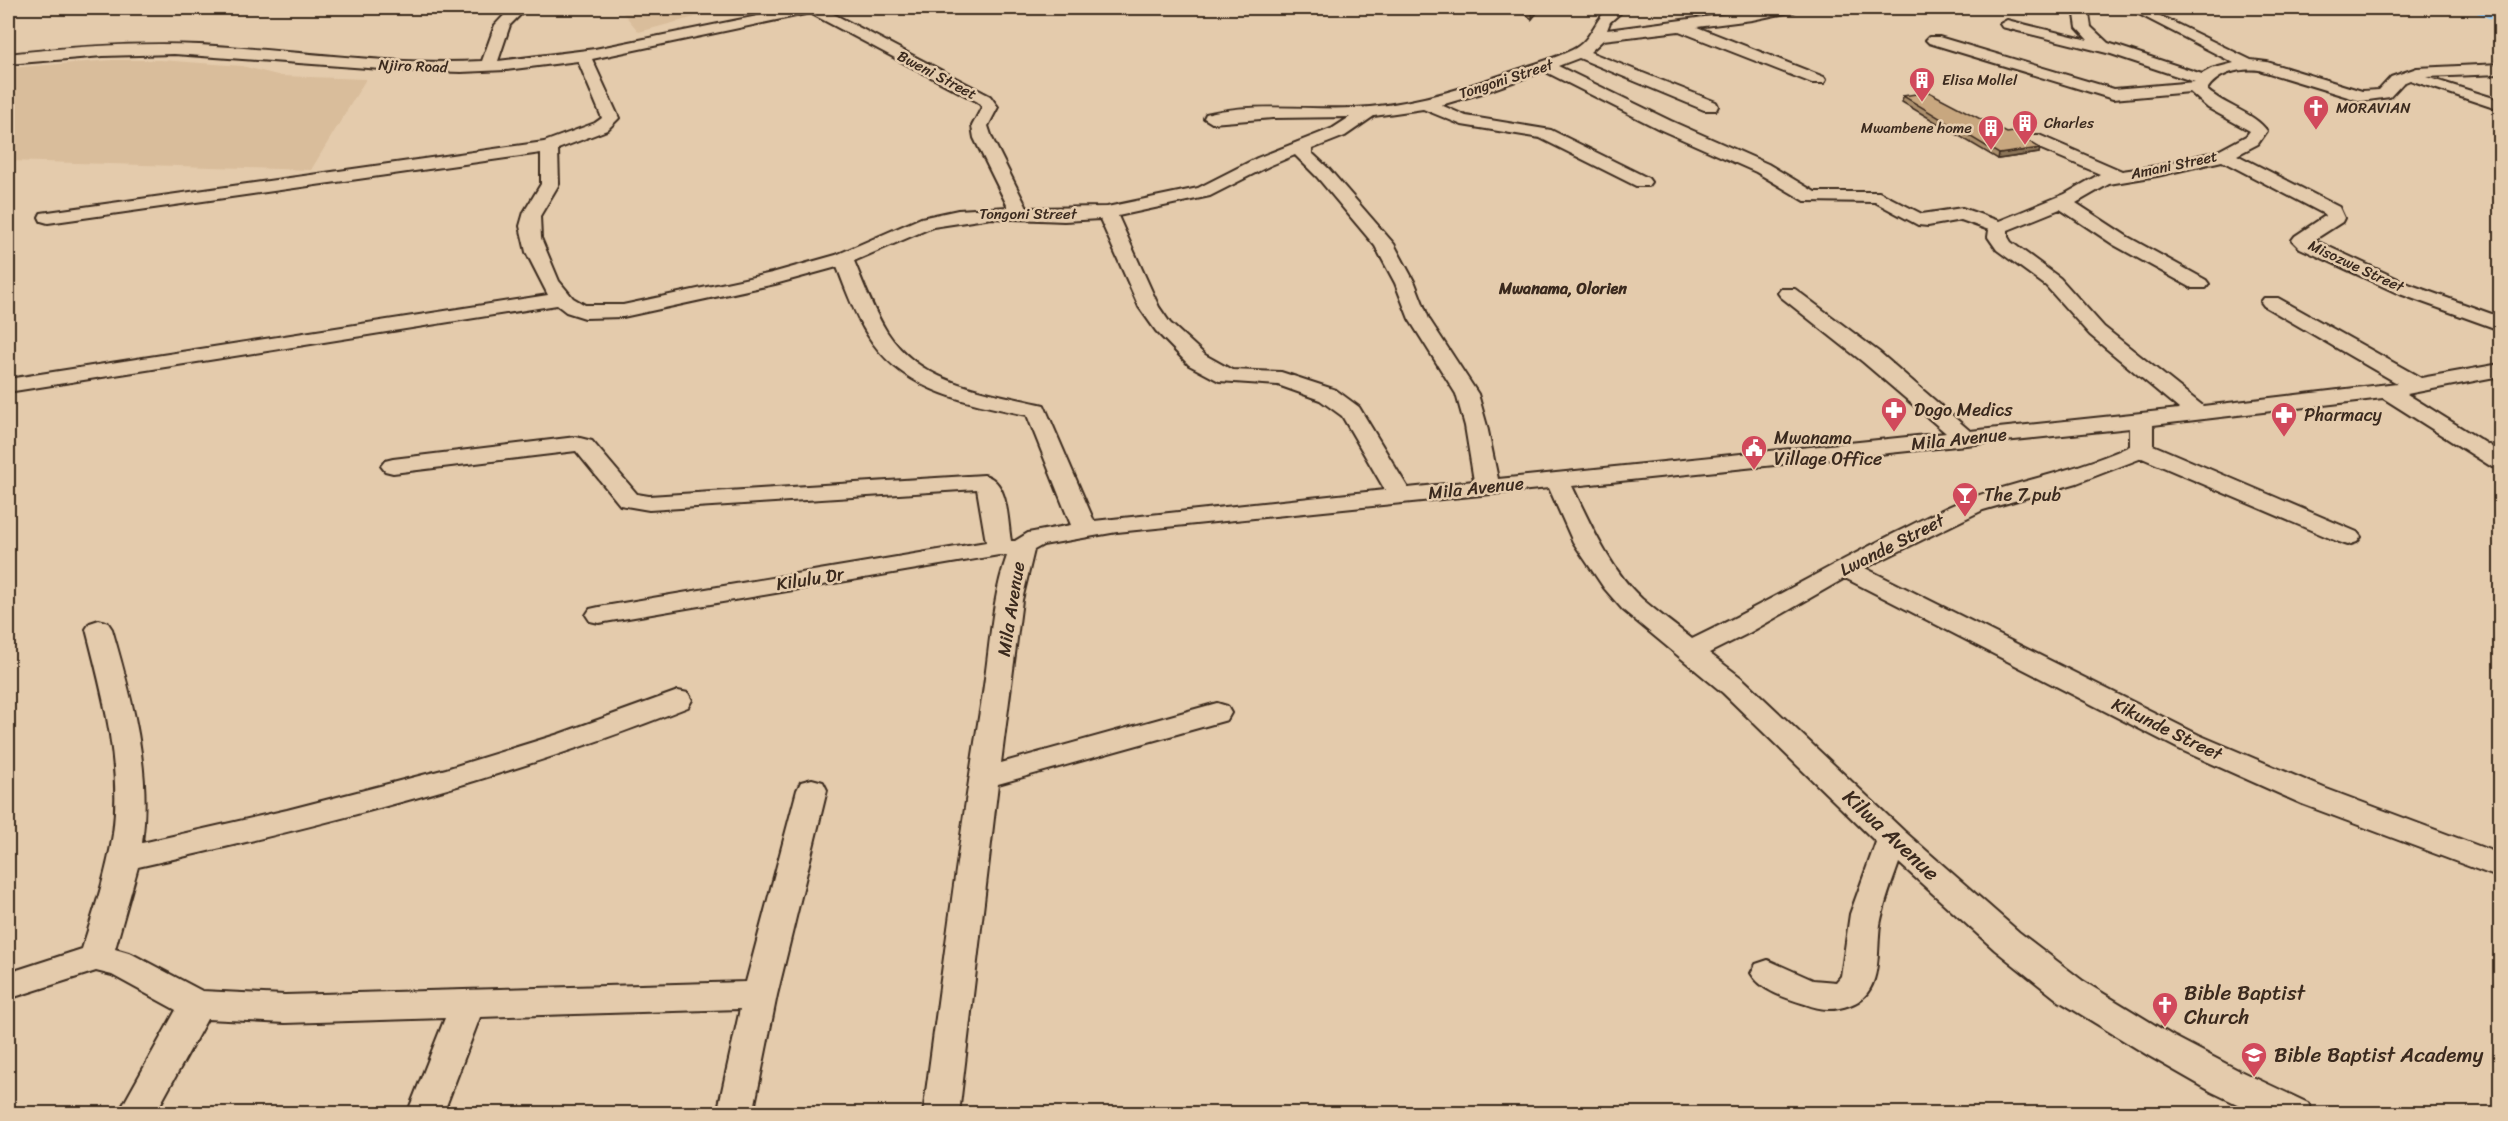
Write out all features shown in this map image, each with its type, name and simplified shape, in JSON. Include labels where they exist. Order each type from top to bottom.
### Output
[{"type":"street","points":[[489,65],[502,23],[508,14],[520,8]]},
{"type":"street","name":"Njiro Road","points":[[8,59],[98,51],[175,49],[390,66],[489,65],[583,56],[691,36],[813,8]]},
{"type":"street","name":"Bweni Street","points":[[813,8],[984,99],[990,107],[980,126],[983,138],[1018,211]]},
{"type":"street","name":"Tongoni Street","points":[[559,299],[572,308],[585,312],[623,311],[775,278],[843,259],[928,222],[992,212],[1018,211],[1064,215],[1107,213],[1204,192],[1231,177],[1339,132],[1369,112],[1425,104],[1476,90],[1579,53],[1599,36],[1604,19],[1619,8]]},
{"type":"street","points":[[1599,36],[1761,15],[1790,8]]},
{"type":"street","points":[[2081,8],[2084,27],[2103,46],[2199,84]]},
{"type":"street","points":[[2134,8],[2248,64]]},
{"type":"street","points":[[2007,24],[2115,52]]},
{"type":"street","points":[[1680,26],[1818,80]]},
{"type":"street","points":[[1934,40],[2113,94],[2199,84],[2217,72],[2248,64],[2261,65],[2361,96],[2384,94],[2398,80],[2408,76],[2442,71],[2500,69]]},
{"type":"street","points":[[1579,53],[1710,106]]},
{"type":"street","points":[[48,217],[549,147],[568,136],[609,122],[611,118],[583,56]]},
{"type":"street","points":[[1546,66],[1686,135],[1762,168],[1811,197],[1879,197],[1918,219],[1928,220],[1962,214],[1999,227],[1998,237],[2004,246],[2054,282],[2097,331],[2196,412]]},
{"type":"street","points":[[2408,76],[2500,105]]},
{"type":"street","name":"Amani Street","points":[[1999,227],[2062,202],[2091,185],[2119,176],[2157,171],[2224,154],[2252,140],[2259,132],[2254,125],[2214,105],[2199,84]]},
{"type":"street","points":[[1425,104],[1462,120],[1545,134],[1642,182]]},
{"type":"street","points":[[1212,118],[1273,113],[1369,112]]},
{"type":"street","points":[[2033,139],[2119,176]]},
{"type":"street","points":[[1304,145],[1303,154],[1323,173],[1384,244],[1419,319],[1467,394],[1476,426],[1487,486]]},
{"type":"street","points":[[8,386],[559,299],[536,254],[530,234],[531,216],[550,184],[549,147]]},
{"type":"street","name":"Misozwe Street","points":[[2224,154],[2332,211],[2335,218],[2302,240],[2307,244],[2404,289],[2500,324]]},
{"type":"street","points":[[2062,202],[2121,241],[2199,284]]},
{"type":"street","points":[[1107,213],[1138,277],[1149,307],[1163,327],[1197,360],[1227,376],[1281,379],[1328,395],[1351,412],[1401,496]]},
{"type":"street","points":[[843,259],[878,335],[901,365],[947,391],[1036,410],[1085,530]]},
{"type":"street","points":[[1788,293],[1871,357],[1965,438]]},
{"type":"street","points":[[2271,302],[2419,386]]},
{"type":"street","name":"Mila Avenue","points":[[941,1113],[983,778],[1003,663],[1011,593],[1010,549],[1037,538],[1085,530],[1487,486],[2141,420],[2387,391],[2500,370]]},
{"type":"street","points":[[2387,391],[2500,462]]},
{"type":"street","points":[[2141,420],[2142,449],[2348,537]]},
{"type":"street","points":[[393,466],[576,444],[584,446],[589,451],[629,500],[649,503],[984,482],[989,486],[1010,549]]},
{"type":"street","name":"Lwande Street","points":[[1692,650],[1740,627],[1845,568],[1974,505],[2069,478],[2117,461],[2142,449]]},
{"type":"street","name":"Kilwa Avenue","points":[[1557,480],[1586,542],[1613,582],[1651,621],[1692,650],[1733,686],[1893,839],[2007,941],[2071,991],[2225,1081],[2295,1113]]},
{"type":"street","name":"Kilulu Dr","points":[[599,615],[1010,549]]},
{"type":"street","name":"Kikunde Street","points":[[1845,568],[2189,742],[2304,792],[2500,866]]},
{"type":"street","points":[[96,958],[124,860],[130,788],[124,735],[111,672],[99,629]]},
{"type":"street","points":[[124,860],[238,834],[453,778],[555,746],[678,700]]},
{"type":"street","points":[[983,778],[1217,713]]},
{"type":"street","points":[[735,1113],[760,995],[812,790]]},
{"type":"street","points":[[1768,973],[1788,985],[1826,996],[1838,996],[1849,992],[1856,983],[1864,925],[1874,888],[1893,839]]},
{"type":"street","points":[[8,986],[96,958],[120,963],[197,1005],[285,1009],[760,995]]},
{"type":"street","points":[[136,1113],[197,1005]]},
{"type":"street","points":[[425,1113],[467,1005]]},
{"type":"shaded area","points":[[619,8],[717,8],[721,10],[639,32]]},
{"type":"shaded area","points":[[113,60],[160,60],[242,66],[281,76],[366,79],[311,170],[8,161],[8,68]]},
{"type":"building","points":[[1929,92],[2007,133],[2014,132],[2040,148],[1999,154],[1903,96]]},
{"type":"waterway","points":[[2485,8],[2500,16]]},
{"type":"place","name":"Elisa Mollel","points":[[1922,103]]},
{"type":"place","name":"MORAVIAN","points":[[2316,131]]},
{"type":"place","name":"Charles","points":[[2025,146]]},
{"type":"place","name":"Mwambene home","points":[[1991,151]]},
{"type":"place","name":"Dogo Medics","points":[[1894,433]]},
{"type":"place","name":"Pharmacy","points":[[2284,438]]},
{"type":"place","name":"Mwanama Village Office","points":[[1754,471]]},
{"type":"place","name":"The 7 pub","points":[[1965,518]]},
{"type":"place","name":"Bible Baptist Church","points":[[2165,1028]]},
{"type":"place","name":"Bible Baptist Academy","points":[[2254,1078]]},
{"type":"district","name":"Mwanama, Olorien","points":[[1563,288]]}]
